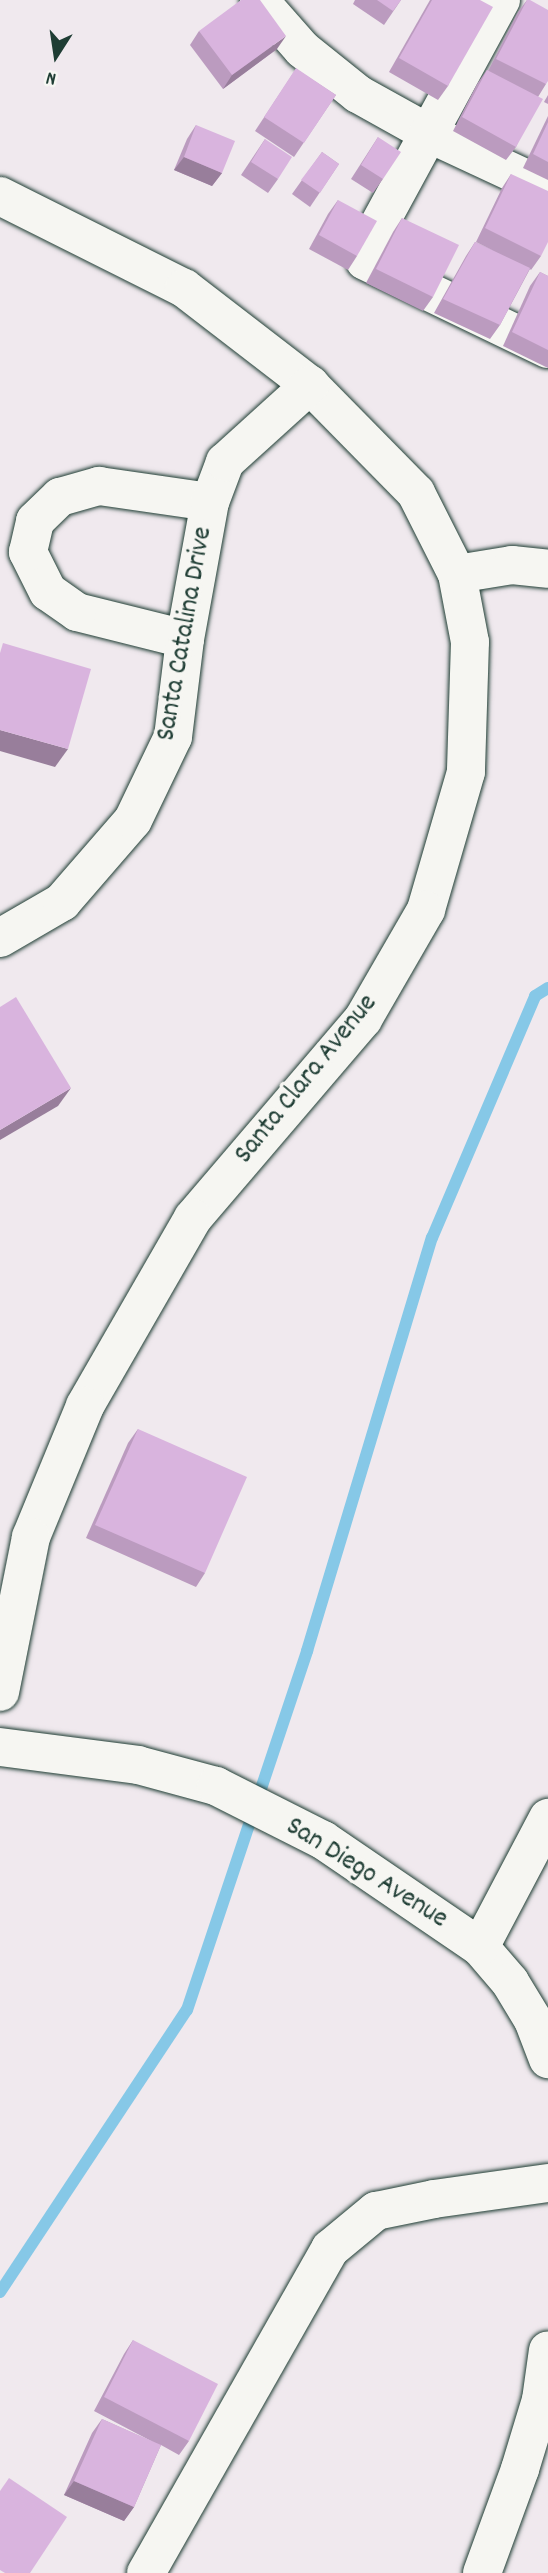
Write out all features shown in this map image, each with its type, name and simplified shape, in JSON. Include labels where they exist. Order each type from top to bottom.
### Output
[{"type":"street","points":[[259,0],[302,49],[358,94],[428,134],[548,189]]},
{"type":"street","points":[[501,0],[369,243],[365,261],[548,349]]},
{"type":"street","name":"Santa Clara Avenue","points":[[0,196],[184,288],[310,385],[416,493],[457,573],[470,642],[466,772],[426,910],[363,1019],[193,1218],[15,1534],[0,1692]]},
{"type":"street","name":"Santa Catalina Drive","points":[[0,938],[62,902],[133,820],[173,737],[185,639],[210,502],[225,462],[310,385]]},
{"type":"street","points":[[185,639],[76,612],[48,592],[28,552],[35,521],[60,497],[99,486],[210,502]]},
{"type":"street","points":[[457,573],[512,565],[548,569]]},
{"type":"street","name":"San Diego Avenue","points":[[0,1747],[138,1765],[216,1786],[323,1840],[480,1947],[541,2022],[548,2059]]},
{"type":"street","points":[[480,1947],[548,1818]]},
{"type":"street","points":[[146,2573],[330,2249],[376,2210],[548,2183]]},
{"type":"street","points":[[482,2573],[524,2458],[541,2400],[548,2350]]},
{"type":"building","points":[[241,0],[260,0],[286,36],[232,75],[199,31]]},
{"type":"building","points":[[377,0],[401,0],[393,11]]},
{"type":"building","points":[[432,0],[480,0],[493,7],[448,86],[399,58]]},
{"type":"building","points":[[527,0],[548,10],[546,84],[496,59]]},
{"type":"building","points":[[296,68],[336,95],[304,143],[264,117]]},
{"type":"building","points":[[487,70],[543,99],[516,147],[462,117]]},
{"type":"building","points":[[548,122],[548,162],[533,154]]},
{"type":"building","points":[[196,125],[235,141],[222,173],[184,157]]},
{"type":"building","points":[[378,137],[401,152],[383,179],[361,165]]},
{"type":"building","points":[[265,139],[292,157],[278,179],[251,162]]},
{"type":"building","points":[[322,152],[339,164],[320,193],[301,180]]},
{"type":"building","points":[[511,174],[548,191],[548,242],[541,256],[485,228]]},
{"type":"building","points":[[338,200],[377,221],[357,256],[319,235]]},
{"type":"building","points":[[402,218],[459,245],[433,297],[376,269]]},
{"type":"building","points":[[475,242],[530,268],[500,325],[443,299]]},
{"type":"building","points":[[540,272],[548,276],[548,350],[512,332]]},
{"type":"building","points":[[3,643],[91,669],[68,749],[0,730],[0,653]]},
{"type":"building","points":[[16,997],[71,1088],[0,1130],[0,1007]]},
{"type":"building","points":[[138,1429],[247,1477],[205,1573],[95,1525]]},
{"type":"building","points":[[133,2340],[218,2384],[189,2441],[104,2397]]},
{"type":"building","points":[[102,2419],[161,2445],[134,2507],[74,2481]]},
{"type":"building","points":[[9,2478],[67,2517],[30,2573],[5,2573],[0,2570],[0,2491]]},
{"type":"waterway","points":[[0,2292],[187,2010],[307,1651],[432,1238],[535,996],[548,988]]}]
